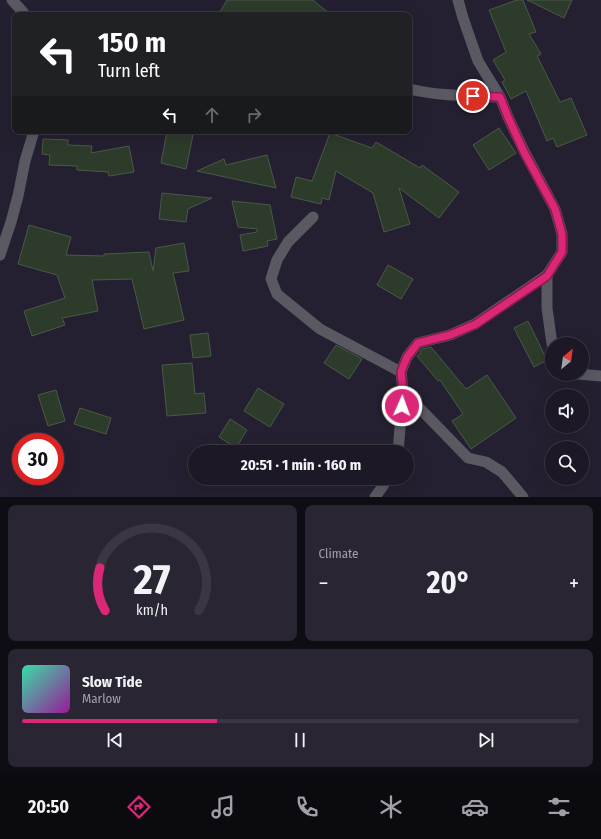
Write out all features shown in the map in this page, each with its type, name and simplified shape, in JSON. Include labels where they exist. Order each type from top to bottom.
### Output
[{"type":"street","points":[[12,0],[23,12]]},
{"type":"street","points":[[399,445],[403,391],[401,372],[407,357],[418,343],[450,335],[476,324],[547,276],[562,252],[562,234],[555,209],[524,152],[500,97],[478,61],[458,0]]},
{"type":"street","points":[[412,90],[460,96],[500,97]]},
{"type":"street","points":[[0,255],[18,196],[25,161],[33,134]]},
{"type":"street","points":[[313,218],[288,242],[277,260],[271,279],[277,294],[320,329],[401,372]]},
{"type":"street","points":[[547,276],[546,308],[551,337]]},
{"type":"street","points":[[589,375],[601,376]]},
{"type":"street","points":[[403,391],[468,458],[486,462],[502,472],[523,497]]},
{"type":"street","points":[[375,497],[384,485]]},
{"type":"building","points":[[227,0],[313,0],[327,12],[220,12]]},
{"type":"building","points":[[517,0],[523,0],[536,32],[529,34],[541,54],[537,56],[560,102],[571,98],[587,135],[557,147],[553,138],[547,141],[526,91],[511,99],[502,82],[505,80],[493,60],[506,52],[489,10]]},
{"type":"building","points":[[527,0],[572,0],[564,18]]},
{"type":"building","points":[[499,128],[516,153],[489,170],[473,145]]},
{"type":"building","points":[[166,134],[193,135],[186,169],[161,163]]},
{"type":"building","points":[[330,134],[333,134],[372,148],[376,142],[420,168],[422,165],[459,192],[439,218],[399,188],[410,224],[384,232],[373,193],[336,171],[329,200],[322,198],[321,204],[291,197],[296,177],[312,181]]},
{"type":"building","points":[[43,139],[68,140],[68,145],[92,146],[91,153],[129,146],[134,172],[109,176],[108,172],[77,170],[77,166],[49,165],[50,155],[42,154]]},
{"type":"building","points":[[267,155],[276,188],[197,171],[224,159],[226,165]]},
{"type":"building","points":[[162,193],[212,198],[188,209],[186,222],[159,219]]},
{"type":"building","points":[[232,201],[270,205],[277,239],[267,241],[268,246],[243,251],[240,235],[257,232],[257,229],[238,227]]},
{"type":"building","points":[[29,225],[71,237],[66,255],[104,256],[104,254],[149,252],[153,271],[156,248],[184,243],[189,271],[173,273],[184,320],[144,329],[132,279],[92,280],[98,311],[62,318],[65,325],[32,336],[24,311],[65,298],[57,275],[18,264]]},
{"type":"building","points":[[388,265],[413,279],[401,299],[377,285]]},
{"type":"building","points":[[528,321],[545,356],[545,361],[534,367],[514,328]]},
{"type":"building","points":[[208,333],[211,356],[193,358],[190,335]]},
{"type":"building","points":[[336,345],[362,359],[349,379],[324,363]]},
{"type":"building","points":[[431,347],[466,389],[487,375],[516,418],[471,449],[452,421],[463,414],[440,380],[438,381],[417,356],[421,353],[420,352],[422,349]]},
{"type":"building","points":[[192,363],[195,394],[204,393],[206,413],[167,416],[162,365]]},
{"type":"building","points":[[258,388],[284,404],[270,427],[244,411]]},
{"type":"building","points":[[56,390],[65,421],[48,426],[38,395]]},
{"type":"building","points":[[80,408],[111,418],[106,434],[74,424]]},
{"type":"building","points":[[230,419],[247,430],[238,445],[231,445],[219,437]]},
{"type":"route","points":[[402,406],[403,391],[401,372],[407,357],[418,343],[450,335],[476,324],[547,276],[562,252],[562,234],[555,209],[524,152],[500,97],[473,96]]}]
